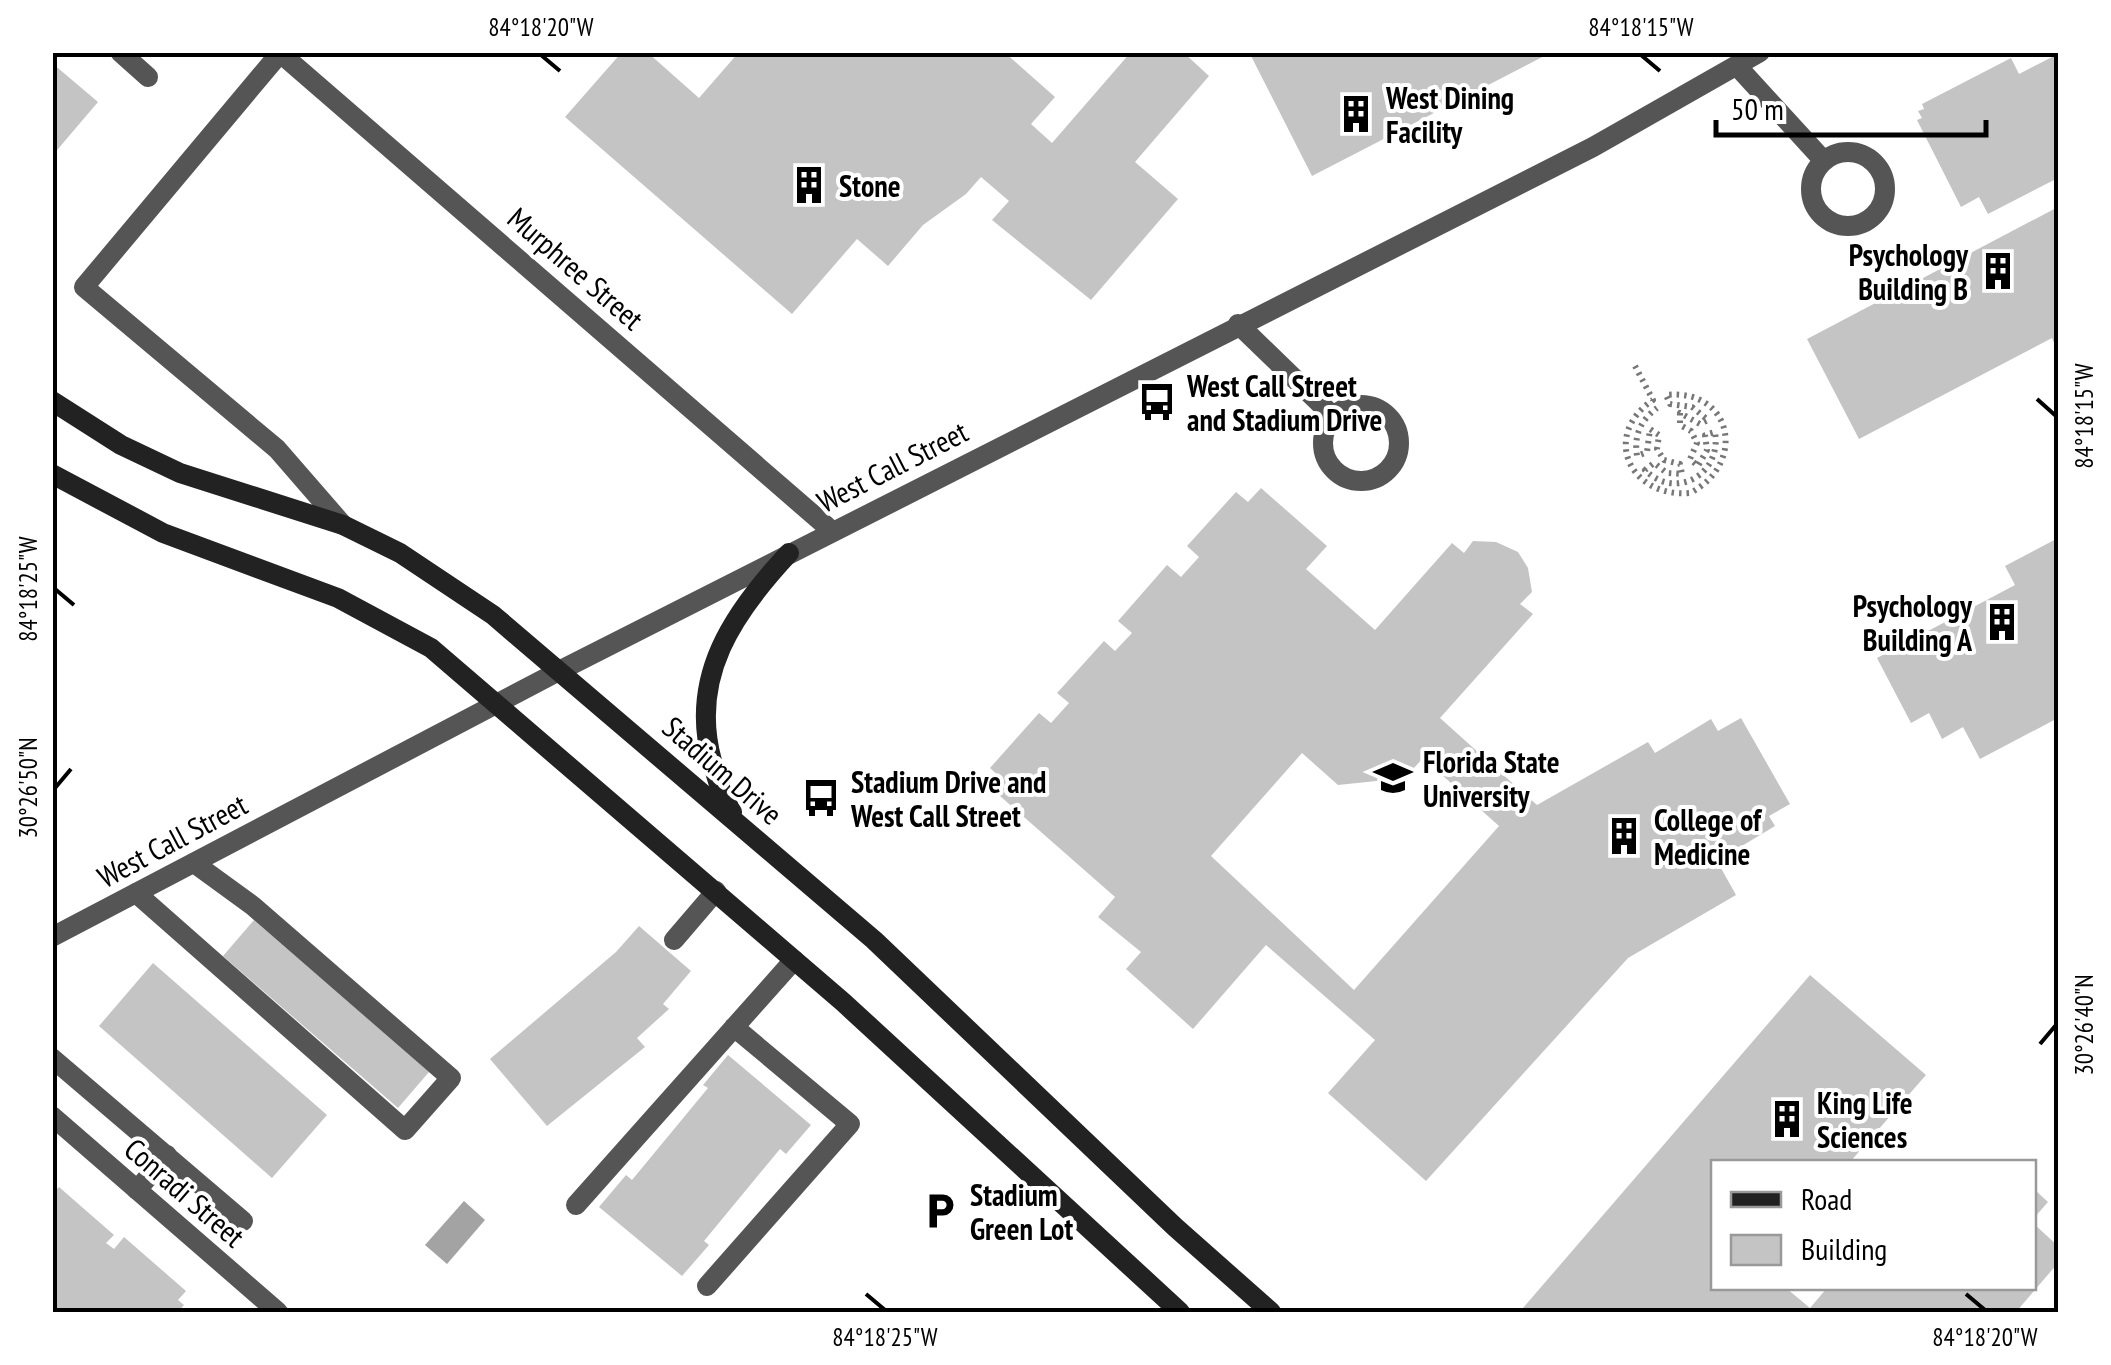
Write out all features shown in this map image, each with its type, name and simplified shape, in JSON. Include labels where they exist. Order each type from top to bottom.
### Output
[{"type":"main road","name":"Stadium Drive","points":[[52,400],[121,445],[180,473],[343,525],[456,589],[561,670],[874,940],[1175,1228],[1271,1312]]},
{"type":"main road","points":[[52,474],[163,532],[282,574],[384,620],[431,648],[794,960],[1170,1309]]},
{"type":"main road","points":[[738,822],[726,804],[707,742],[705,688],[731,626],[789,553]]},
{"type":"street","points":[[120,52],[148,77]]},
{"type":"street","name":"West Call Street","points":[[52,937],[832,530],[1593,147],[1760,52]]},
{"type":"street","points":[[280,53],[84,287],[277,449],[343,525]]},
{"type":"street","name":"Murphree Street","points":[[280,53],[832,530]]},
{"type":"street","points":[[1737,66],[1824,161]]},
{"type":"street","points":[[1238,324],[1334,417]]},
{"type":"street","points":[[136,893],[404,1130],[451,1078],[253,906],[194,862]]},
{"type":"street","points":[[674,940],[716,891]]},
{"type":"street","points":[[576,1205],[794,960]]},
{"type":"street","points":[[707,1286],[850,1124],[734,1027]]},
{"type":"street","points":[[52,1058],[243,1221]]},
{"type":"street","name":"Conradi Street","points":[[52,1116],[273,1311]]},
{"type":"street","points":[[137,1190],[166,1156]]},
{"type":"path","points":[[1635,366],[1653,400],[1632,420],[1626,451],[1630,466],[1656,490],[1690,493],[1705,485],[1725,457],[1722,422],[1701,400],[1666,395],[1670,404],[1692,407],[1708,420],[1700,424],[1680,413],[1680,425],[1691,431],[1697,443],[1690,458],[1698,466],[1707,450],[1706,434],[1714,432],[1716,452],[1710,465],[1689,482],[1661,482],[1645,470],[1654,463],[1667,473],[1682,474],[1680,464],[1664,460],[1657,450],[1659,435],[1650,430],[1647,452],[1637,456],[1635,440],[1645,417],[1657,408]]},
{"type":"shaded area","points":[[464,1201],[485,1220],[447,1264],[425,1245]]},
{"type":"building","name":"Stone","points":[[622,52],[647,52],[699,98],[739,52],[1004,52],[1055,97],[1031,124],[1052,143],[1131,52],[1183,52],[1209,76],[1135,162],[1178,199],[1091,300],[992,220],[1009,201],[981,177],[966,194],[923,225],[888,266],[857,239],[792,314],[565,117]]},
{"type":"building","name":"West Dining Facility","points":[[1249,52],[1552,52],[1312,176]]},
{"type":"building","points":[[2058,54],[2058,178],[1988,214],[1979,197],[1961,207],[1917,120],[1922,118],[1918,111],[1924,109],[1922,104],[2011,58],[2019,74]]},
{"type":"building","points":[[52,63],[98,102],[52,156]]},
{"type":"building","name":"Psychology Building B","points":[[2058,207],[2058,352],[2052,338],[1859,439],[1807,339]]},
{"type":"building","name":"College of Medicine","points":[[1261,488],[1327,546],[1306,569],[1375,630],[1452,543],[1464,553],[1473,541],[1496,542],[1518,552],[1528,568],[1532,592],[1520,604],[1533,614],[1440,718],[1537,805],[1648,742],[1655,753],[1711,719],[1718,731],[1741,718],[1790,804],[1769,816],[1775,826],[1717,861],[1736,895],[1628,958],[1426,1181],[1328,1093],[1375,1040],[1266,945],[1193,1029],[1126,969],[1141,952],[1098,917],[1115,897],[992,789],[1002,779],[990,768],[1039,713],[1051,723],[1069,703],[1057,693],[1104,641],[1115,651],[1132,633],[1118,621],[1167,565],[1181,577],[1199,557],[1187,546],[1236,492],[1248,502]],"holes":[[[1302,753],[1338,785],[1405,778],[1423,758],[1499,826],[1354,990],[1211,856]]]},
{"type":"building","name":"Psychology Building A","points":[[2058,538],[2058,718],[1980,759],[1963,727],[1942,739],[1929,713],[1911,723],[1877,658],[2015,585],[2005,566]]},
{"type":"building","points":[[254,920],[429,1072],[398,1108],[223,956]]},
{"type":"building","points":[[639,926],[691,971],[663,1004],[669,1009],[637,1038],[645,1047],[547,1126],[490,1059],[616,952]]},
{"type":"building","points":[[153,963],[327,1115],[272,1178],[99,1026]]},
{"type":"building","name":"King Life Sciences","points":[[1810,975],[1926,1075],[1852,1160],[1711,1160],[1711,1290],[1788,1290],[1810,1308],[1825,1290],[2035,1290],[2016,1312],[1528,1312],[1523,1308]]},
{"type":"building","points":[[728,1055],[811,1125],[786,1154],[780,1149],[704,1241],[709,1245],[682,1276],[599,1207],[626,1175],[632,1180],[708,1088],[703,1085]]},
{"type":"building","points":[[59,1187],[114,1235],[106,1243],[114,1249],[124,1237],[186,1291],[178,1300],[184,1305],[178,1312],[52,1312],[52,1194]]},
{"type":"building","points":[[2036,1191],[2048,1202],[2036,1216]]},
{"type":"building","name":"King Life Sciences","points":[[2036,1226],[2058,1246],[2058,1263],[2036,1289]]},
{"type":"place","name":"West Dining Facility","points":[[1356,114]]},
{"type":"place","name":"Stone","points":[[809,185]]},
{"type":"place","name":"Psychology Building B","points":[[1998,271]]},
{"type":"place","name":"West Call Street and Stadium Drive","points":[[1157,402]]},
{"type":"place","name":"Psychology Building A","points":[[2002,622]]},
{"type":"place","name":"Florida State University","points":[[1393,778]]},
{"type":"place","name":"Stadium Drive and West Call Street","points":[[821,798]]},
{"type":"place","name":"College of Medicine","points":[[1624,836]]},
{"type":"place","name":"King Life Sciences","points":[[1787,1119]]},
{"type":"place","name":"Stadium Green Lot","points":[[940,1211]]}]
